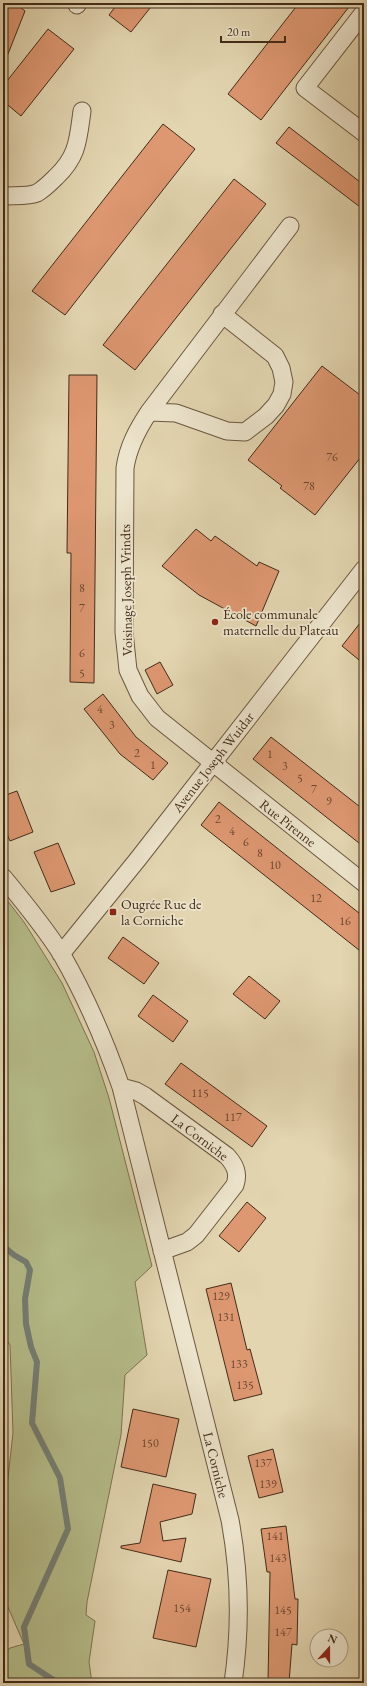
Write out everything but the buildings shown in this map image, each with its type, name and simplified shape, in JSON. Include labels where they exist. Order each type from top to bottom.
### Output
[{"type":"street","points":[[364,12],[305,88],[364,133]]},
{"type":"street","points":[[3,196],[35,193],[47,186],[63,170],[75,152],[82,111]]},
{"type":"street","name":"Voisinage Joseph Vrindts","points":[[212,763],[157,718],[140,696],[128,670],[124,632],[125,468],[132,442],[138,428],[222,314],[290,226]]},
{"type":"street","points":[[149,412],[176,413],[227,431],[245,432],[266,416],[276,404],[282,394],[284,382],[281,368],[275,356],[222,314]]},
{"type":"street","name":"Avenue Joseph Wuidar","points":[[61,954],[138,859],[363,573]]},
{"type":"street","name":"Rue Pirenne","points":[[212,763],[364,883]]},
{"type":"street","name":"La Corniche","points":[[3,877],[61,954],[106,1043],[121,1087],[235,1544],[239,1600],[237,1656],[233,1683]]},
{"type":"street","name":"La Corniche","points":[[121,1087],[136,1091],[150,1100],[227,1156],[234,1163],[237,1171],[238,1178],[235,1185],[196,1235],[187,1242],[162,1251]]},
{"type":"green space","points":[[3,895],[24,922],[62,983],[94,1052],[109,1098],[152,1266],[135,1282],[147,1355],[125,1375],[121,1435],[87,1602],[86,1615],[95,1621],[89,1662],[92,1683],[7,1683],[3,1680],[3,1654],[10,1648],[24,1644],[7,1605],[3,1578],[3,1522],[13,1433],[10,1345],[3,1336]]},
{"type":"waterway","points":[[3,1246],[26,1262],[30,1270],[25,1299],[26,1324],[31,1347],[37,1362],[32,1423],[60,1478],[68,1529],[24,1627],[29,1664],[58,1683]]},
{"type":"place","name":"École communale maternelle du Plateau","points":[[215,622]]},
{"type":"place","name":"Ougrée Rue de la Corniche","points":[[113,912]]}]
